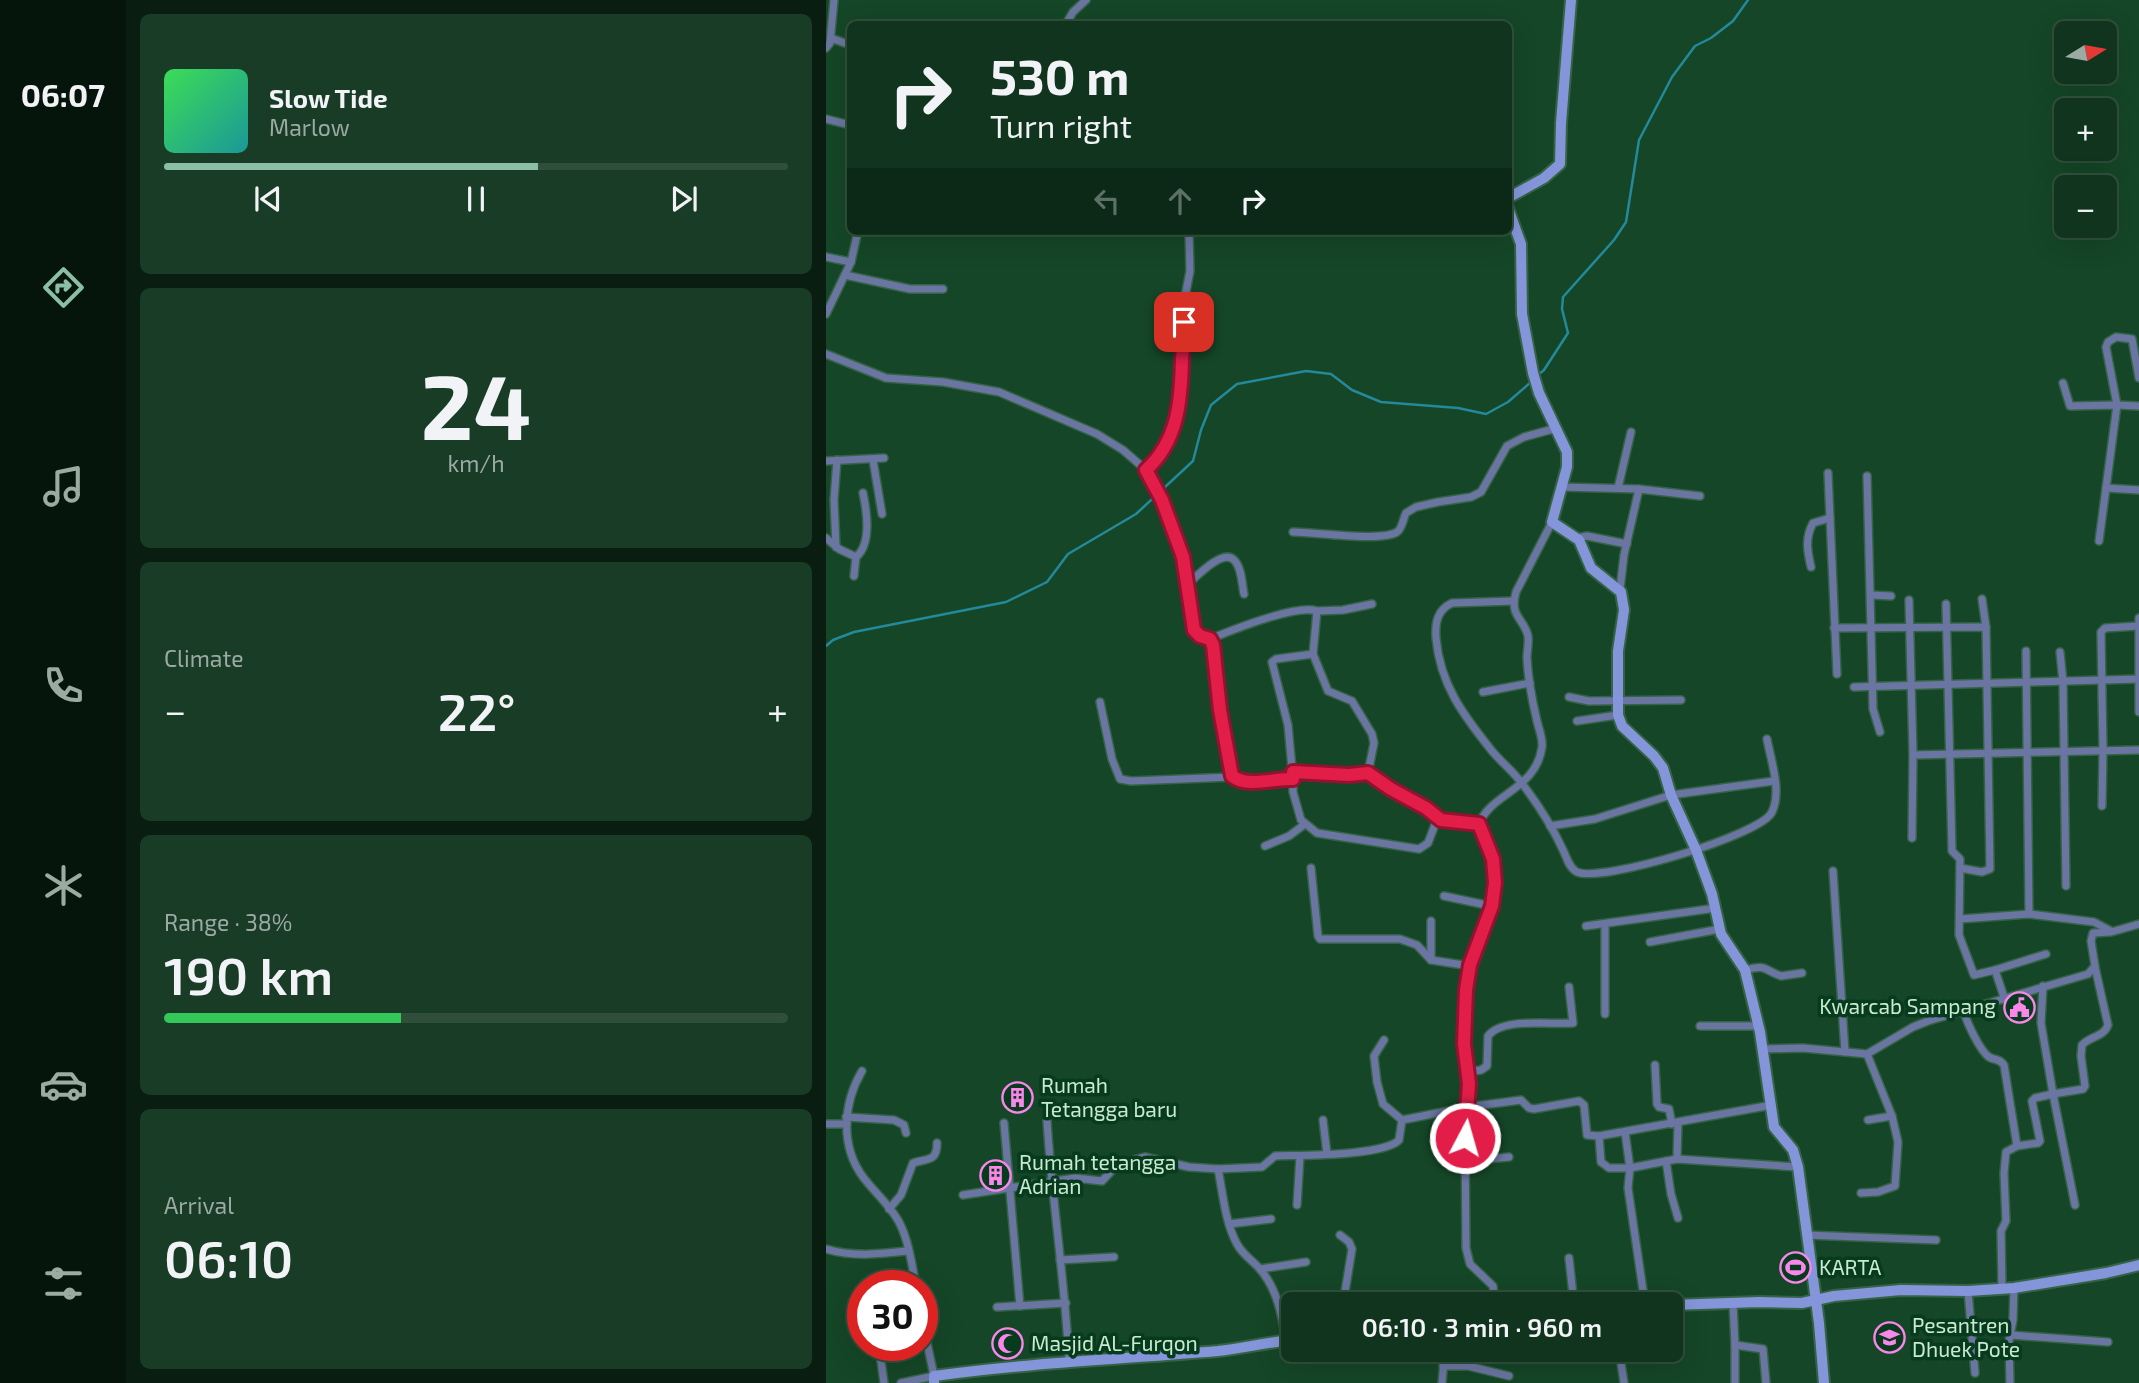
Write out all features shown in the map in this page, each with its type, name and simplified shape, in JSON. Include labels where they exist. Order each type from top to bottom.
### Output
[{"type":"street","points":[[826,48],[831,43],[834,0]]},
{"type":"street","points":[[1068,21],[1086,0]]},
{"type":"street","points":[[1512,196],[1544,178],[1560,164],[1571,0]]},
{"type":"street","points":[[831,38],[847,44]]},
{"type":"street","points":[[826,119],[847,124]]},
{"type":"street","points":[[1494,1292],[1493,1286],[1470,1264],[1466,1248],[1465,1138],[1468,1072],[1464,1029],[1470,965],[1492,906],[1495,872],[1493,859],[1479,824],[1496,803],[1523,784],[1534,768],[1542,748],[1530,683],[1528,638],[1517,617],[1513,601],[1552,522],[1568,459],[1566,446],[1536,386],[1522,314],[1521,244],[1512,219]]},
{"type":"street","points":[[826,314],[851,262],[857,235]]},
{"type":"street","points":[[1146,470],[1164,449],[1178,416],[1185,341],[1183,307],[1190,271],[1189,235]]},
{"type":"street","points":[[826,257],[851,262]]},
{"type":"street","points":[[845,275],[909,289],[943,289]]},
{"type":"street","points":[[2099,541],[2117,405],[2106,347],[2108,342],[2116,337],[2132,339],[2139,378]]},
{"type":"street","points":[[826,354],[886,378],[943,382],[999,392],[1097,434],[1123,450],[1146,470],[1162,500],[1178,541],[1188,583],[1194,630],[1200,636],[1210,639],[1255,621],[1305,610],[1343,610],[1372,604]]},
{"type":"street","points":[[2063,383],[2070,406],[2139,406]]},
{"type":"street","points":[[1293,533],[1395,533],[1400,530],[1406,513],[1416,508],[1471,497],[1481,492],[1507,446],[1524,436],[1557,428]]},
{"type":"street","points":[[1618,488],[1631,432]]},
{"type":"street","points":[[826,461],[884,458]]},
{"type":"street","points":[[836,547],[837,460]]},
{"type":"street","points":[[873,460],[882,514]]},
{"type":"street","points":[[1828,473],[1837,674]]},
{"type":"street","points":[[1867,475],[1873,709],[1880,732]]},
{"type":"street","points":[[1561,487],[1639,489],[1700,496]]},
{"type":"street","points":[[2106,488],[2139,490]]},
{"type":"street","points":[[1639,489],[1620,590],[1624,610],[1618,651],[1618,715],[1622,726],[1663,768],[1671,795],[1696,850],[1716,908],[1720,929],[1727,945],[1745,970],[1759,1026],[1773,1105],[1774,1127],[1793,1150],[1798,1167],[1824,1383]]},
{"type":"street","points":[[854,576],[856,557],[865,544],[867,513],[863,493]]},
{"type":"street","points":[[826,510],[835,511]]},
{"type":"street","points":[[1811,567],[1807,533],[1813,523],[1830,518]]},
{"type":"street","points":[[1552,522],[1577,538],[1591,568],[1620,590]]},
{"type":"street","points":[[1577,538],[1587,536],[1627,544]]},
{"type":"street","points":[[826,538],[836,547],[856,557]]},
{"type":"street","points":[[1188,583],[1212,562],[1230,557],[1238,567],[1244,594]]},
{"type":"street","points":[[1871,595],[1891,596]]},
{"type":"street","points":[[1960,868],[1982,872],[1990,869],[1986,627],[1982,599]]},
{"type":"street","points":[[1909,600],[1912,838]]},
{"type":"street","points":[[1513,601],[1452,603],[1441,610],[1436,624],[1439,661],[1447,688],[1492,751],[1523,784],[1571,866],[1580,873],[1606,872],[1645,865],[1745,832],[1768,818],[1773,812],[1775,800],[1767,739]]},
{"type":"street","points":[[1947,604],[1952,851],[1960,859],[1959,935],[1974,975],[2046,954]]},
{"type":"street","points":[[1317,611],[1313,654],[1328,691],[1352,701],[1372,734],[1374,743],[1368,773]]},
{"type":"street","points":[[2102,806],[2101,632],[2105,628],[2138,622],[2139,712]]},
{"type":"street","points":[[1834,628],[1986,627]]},
{"type":"street","points":[[1210,639],[1215,656],[1220,710],[1232,776],[1237,780],[1368,773],[1441,820]]},
{"type":"street","points":[[2026,651],[2029,914]]},
{"type":"street","points":[[2060,652],[2063,682],[2066,886]]},
{"type":"street","points":[[1313,654],[1276,659],[1272,662],[1288,725],[1296,807],[1305,824],[1317,833],[1419,849],[1428,843],[1436,822],[1441,820],[1479,824]]},
{"type":"street","points":[[1854,687],[2139,679]]},
{"type":"street","points":[[1483,692],[1530,683]]},
{"type":"street","points":[[1569,697],[1589,701],[1681,699]]},
{"type":"street","points":[[1100,702],[1112,759],[1120,779],[1131,781],[1232,776]]},
{"type":"street","points":[[1577,721],[1618,715]]},
{"type":"street","points":[[1913,755],[2139,750]]},
{"type":"street","points":[[1550,826],[1595,819],[1671,795],[1774,780]]},
{"type":"street","points":[[1265,846],[1289,836],[1305,824]]},
{"type":"street","points":[[1311,868],[1320,939],[1400,939],[1417,945],[1431,960],[1470,965]]},
{"type":"street","points":[[1833,871],[1845,1052]]},
{"type":"street","points":[[1444,896],[1492,906]]},
{"type":"street","points":[[1586,926],[1716,908]]},
{"type":"street","points":[[1960,919],[2029,914],[2094,922],[2111,932]]},
{"type":"street","points":[[1431,921],[1431,960]]},
{"type":"street","points":[[1605,924],[1605,1014]]},
{"type":"street","points":[[2002,1288],[2001,1231],[2006,1221],[2006,1153],[2017,1146],[2036,1145],[2040,1141],[2032,1101],[2035,1098],[2083,1089],[2085,1086],[2082,1045],[2087,1039],[2101,1035],[2108,1025],[2091,935],[2139,924]]},
{"type":"street","points":[[1650,942],[1720,929]]},
{"type":"street","points":[[1745,970],[1760,966],[1781,976],[1802,973]]},
{"type":"street","points":[[1763,1049],[1804,1048],[1867,1054],[1913,1027],[2004,997],[2088,974],[2095,966]]},
{"type":"street","points":[[1995,970],[2004,997]]},
{"type":"street","points":[[1468,1072],[1482,1070],[1487,1066],[1488,1036],[1494,1029],[1516,1024],[1573,1023],[1569,986]]},
{"type":"street","points":[[2043,986],[2041,1023],[2075,1205]]},
{"type":"street","points":[[1964,1011],[1966,1022],[1986,1055],[2000,1059],[2004,1065],[2017,1146]]},
{"type":"street","points":[[1700,1027],[1759,1026]]},
{"type":"street","points":[[1384,1041],[1374,1056],[1379,1095],[1387,1110],[1402,1120],[1521,1100],[1534,1109],[1579,1101],[1584,1105],[1587,1135],[1599,1136],[1773,1105]]},
{"type":"street","points":[[1861,1193],[1878,1192],[1895,1186],[1898,1142],[1892,1116],[1867,1054]]},
{"type":"street","points":[[1655,1065],[1657,1104],[1669,1109],[1675,1124],[1677,1159]]},
{"type":"street","points":[[862,1071],[849,1098],[846,1121],[856,1164],[900,1222],[912,1270]]},
{"type":"street","points":[[1868,1120],[1892,1116]]},
{"type":"street","points":[[826,1124],[894,1120],[904,1125],[906,1133]]},
{"type":"street","points":[[1323,1120],[1326,1154]]},
{"type":"street","points":[[963,1195],[1075,1178],[1102,1181],[1118,1164],[1144,1157],[1189,1167],[1256,1168],[1266,1165],[1275,1156],[1326,1154],[1395,1145],[1399,1140],[1402,1120]]},
{"type":"street","points":[[1047,1121],[1051,1182],[1066,1303],[1069,1361]]},
{"type":"street","points":[[1004,1123],[1020,1306]]},
{"type":"street","points":[[1625,1132],[1630,1168],[1628,1188],[1643,1292]]},
{"type":"street","points":[[1599,1136],[1601,1162],[1609,1168],[1630,1168],[1677,1159],[1798,1167]]},
{"type":"street","points":[[889,1209],[901,1195],[913,1163],[934,1157],[937,1143]]},
{"type":"street","points":[[1297,1205],[1300,1156]]},
{"type":"street","points":[[1466,1161],[1508,1157]]},
{"type":"street","points":[[1666,1161],[1678,1218]]},
{"type":"street","points":[[1218,1169],[1229,1224],[1239,1247],[1260,1269],[1281,1309]]},
{"type":"street","points":[[1229,1224],[1271,1219]]},
{"type":"street","points":[[1340,1235],[1349,1242],[1352,1249],[1345,1292]]},
{"type":"street","points":[[1806,1235],[1936,1240]]},
{"type":"street","points":[[826,1249],[844,1254],[908,1251]]},
{"type":"street","points":[[1060,1259],[1114,1257]]},
{"type":"street","points":[[1569,1258],[1573,1292]]},
{"type":"street","points":[[1260,1269],[1306,1262]]},
{"type":"street","points":[[1683,1305],[1802,1303],[1834,1296],[1901,1290],[1968,1292],[2014,1288],[2139,1265]]},
{"type":"street","points":[[2010,1383],[2014,1288]]},
{"type":"street","points":[[1968,1292],[1975,1373]]},
{"type":"street","points":[[997,1307],[1066,1303]]},
{"type":"street","points":[[1733,1303],[1735,1383]]},
{"type":"street","points":[[2010,1335],[2108,1342]]},
{"type":"street","points":[[901,1383],[1069,1361],[1222,1350],[1281,1341]]},
{"type":"street","points":[[1735,1345],[1763,1349],[1766,1383]]},
{"type":"street","points":[[881,1361],[884,1383]]},
{"type":"street","points":[[930,1361],[934,1380]]},
{"type":"street","points":[[1442,1383],[1443,1362]]},
{"type":"street","points":[[1621,1362],[1624,1383]]},
{"type":"street","points":[[1443,1366],[1468,1366],[1509,1376]]},
{"type":"waterway","points":[[1538,375],[1568,333],[1562,309],[1563,297],[1614,240],[1626,222],[1639,140],[1672,77],[1695,46],[1711,38],[1733,21],[1748,0]]},
{"type":"waterway","points":[[826,646],[833,640],[854,632],[1006,602],[1047,582],[1068,554],[1136,514],[1193,461],[1211,405],[1237,384],[1306,371],[1331,374],[1352,390],[1381,402],[1458,408],[1486,414],[1508,402],[1531,382]]},
{"type":"place","name":"Kwarcab Sampang","points":[[2019,1007]]},
{"type":"place","name":"Rumah Tetangga baru","points":[[1018,1098]]},
{"type":"place","name":"Rumah tetangga Adrian","points":[[996,1175]]},
{"type":"place","name":"KARTA","points":[[1796,1268]]},
{"type":"place","name":"Pesantren Dhuek Pote","points":[[1889,1338]]},
{"type":"place","name":"Masjid AL-Furqon","points":[[1008,1344]]},
{"type":"route","points":[[1184,322],[1185,341],[1178,416],[1164,449],[1146,470],[1162,500],[1183,557],[1194,630],[1196,634],[1210,639],[1213,645],[1220,710],[1232,776],[1237,780],[1248,781],[1293,779],[1293,772],[1349,775],[1368,773],[1441,820],[1479,824],[1493,859],[1495,883],[1492,906],[1470,965],[1466,990],[1464,1044],[1469,1084],[1465,1138]]}]
